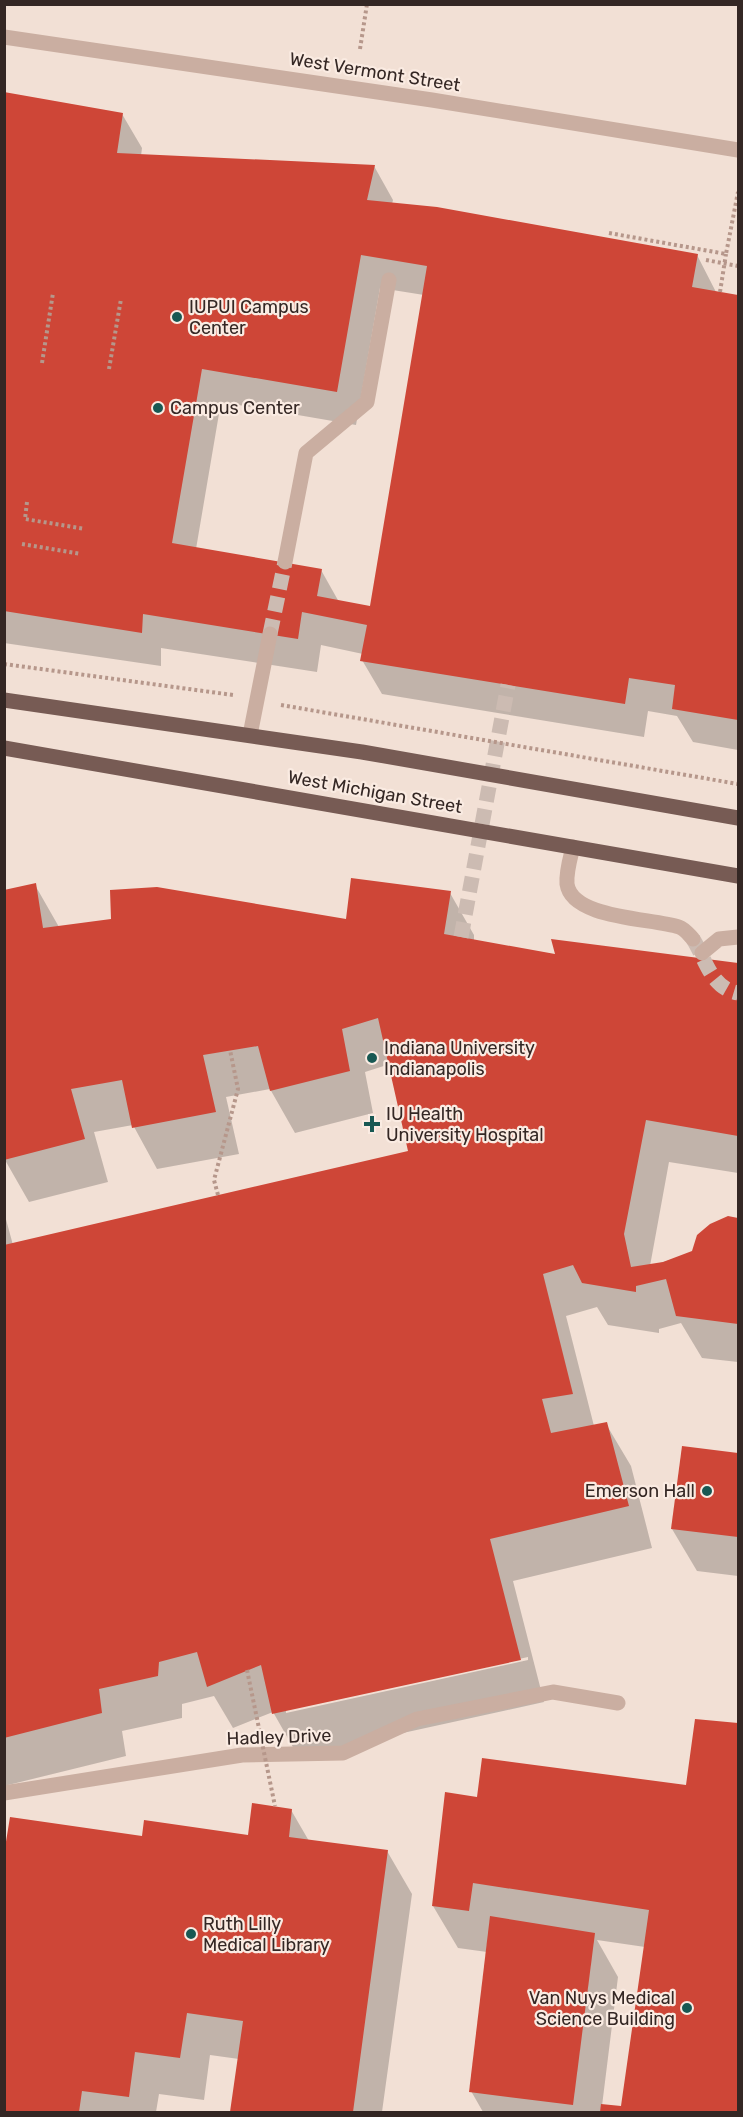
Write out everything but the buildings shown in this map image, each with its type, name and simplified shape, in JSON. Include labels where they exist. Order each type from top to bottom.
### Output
[{"type":"main road","name":"West Michigan Street","points":[[4,700],[363,752],[738,818]]},
{"type":"main road","name":"West Michigan Street","points":[[4,748],[738,876]]},
{"type":"street","name":"West Vermont Street","points":[[4,37],[402,95],[738,150]]},
{"type":"street","points":[[285,562],[306,453],[367,402],[389,280]]},
{"type":"street","points":[[250,735],[270,634]]},
{"type":"street","points":[[573,847],[567,874],[567,886],[577,901],[595,910],[682,928],[693,939]]},
{"type":"street","points":[[702,953],[719,939],[738,937]]},
{"type":"street","name":"Hadley Drive","points":[[4,1792],[242,1755],[343,1753],[417,1719],[553,1692],[618,1703]]},
{"type":"path","points":[[360,49],[367,4]]},
{"type":"path","points":[[720,292],[738,192]]},
{"type":"path","points":[[609,233],[726,254]]},
{"type":"path","points":[[706,260],[738,266]]},
{"type":"path","points":[[42,363],[54,293]]},
{"type":"path","points":[[109,369],[121,299]]},
{"type":"path","points":[[27,502],[25,519],[85,529]]},
{"type":"path","points":[[22,544],[81,554]]},
{"type":"path","points":[[4,664],[224,694]]},
{"type":"path","points":[[295,708],[738,784]]},
{"type":"path","points":[[218,1195],[214,1180],[238,1089],[230,1050]]},
{"type":"path","points":[[247,1670],[275,1806]]},
{"type":"tunnel","points":[[270,634],[285,562]]},
{"type":"tunnel","points":[[461,937],[508,685]]},
{"type":"tunnel","points":[[693,939],[715,979],[729,990],[738,993]]},
{"type":"place","name":"IUPUI Campus Center","points":[[177,317]]},
{"type":"place","name":"Campus Center","points":[[158,408]]},
{"type":"place","name":"Indiana University Indianapolis","points":[[372,1058]]},
{"type":"place","name":"IU Health University Hospital","points":[[372,1124]]},
{"type":"place","name":"Emerson Hall","points":[[707,1491]]},
{"type":"place","name":"Ruth Lilly Medical Library","points":[[191,1934]]},
{"type":"place","name":"Van Nuys Medical Science Building","points":[[687,2008]]}]
